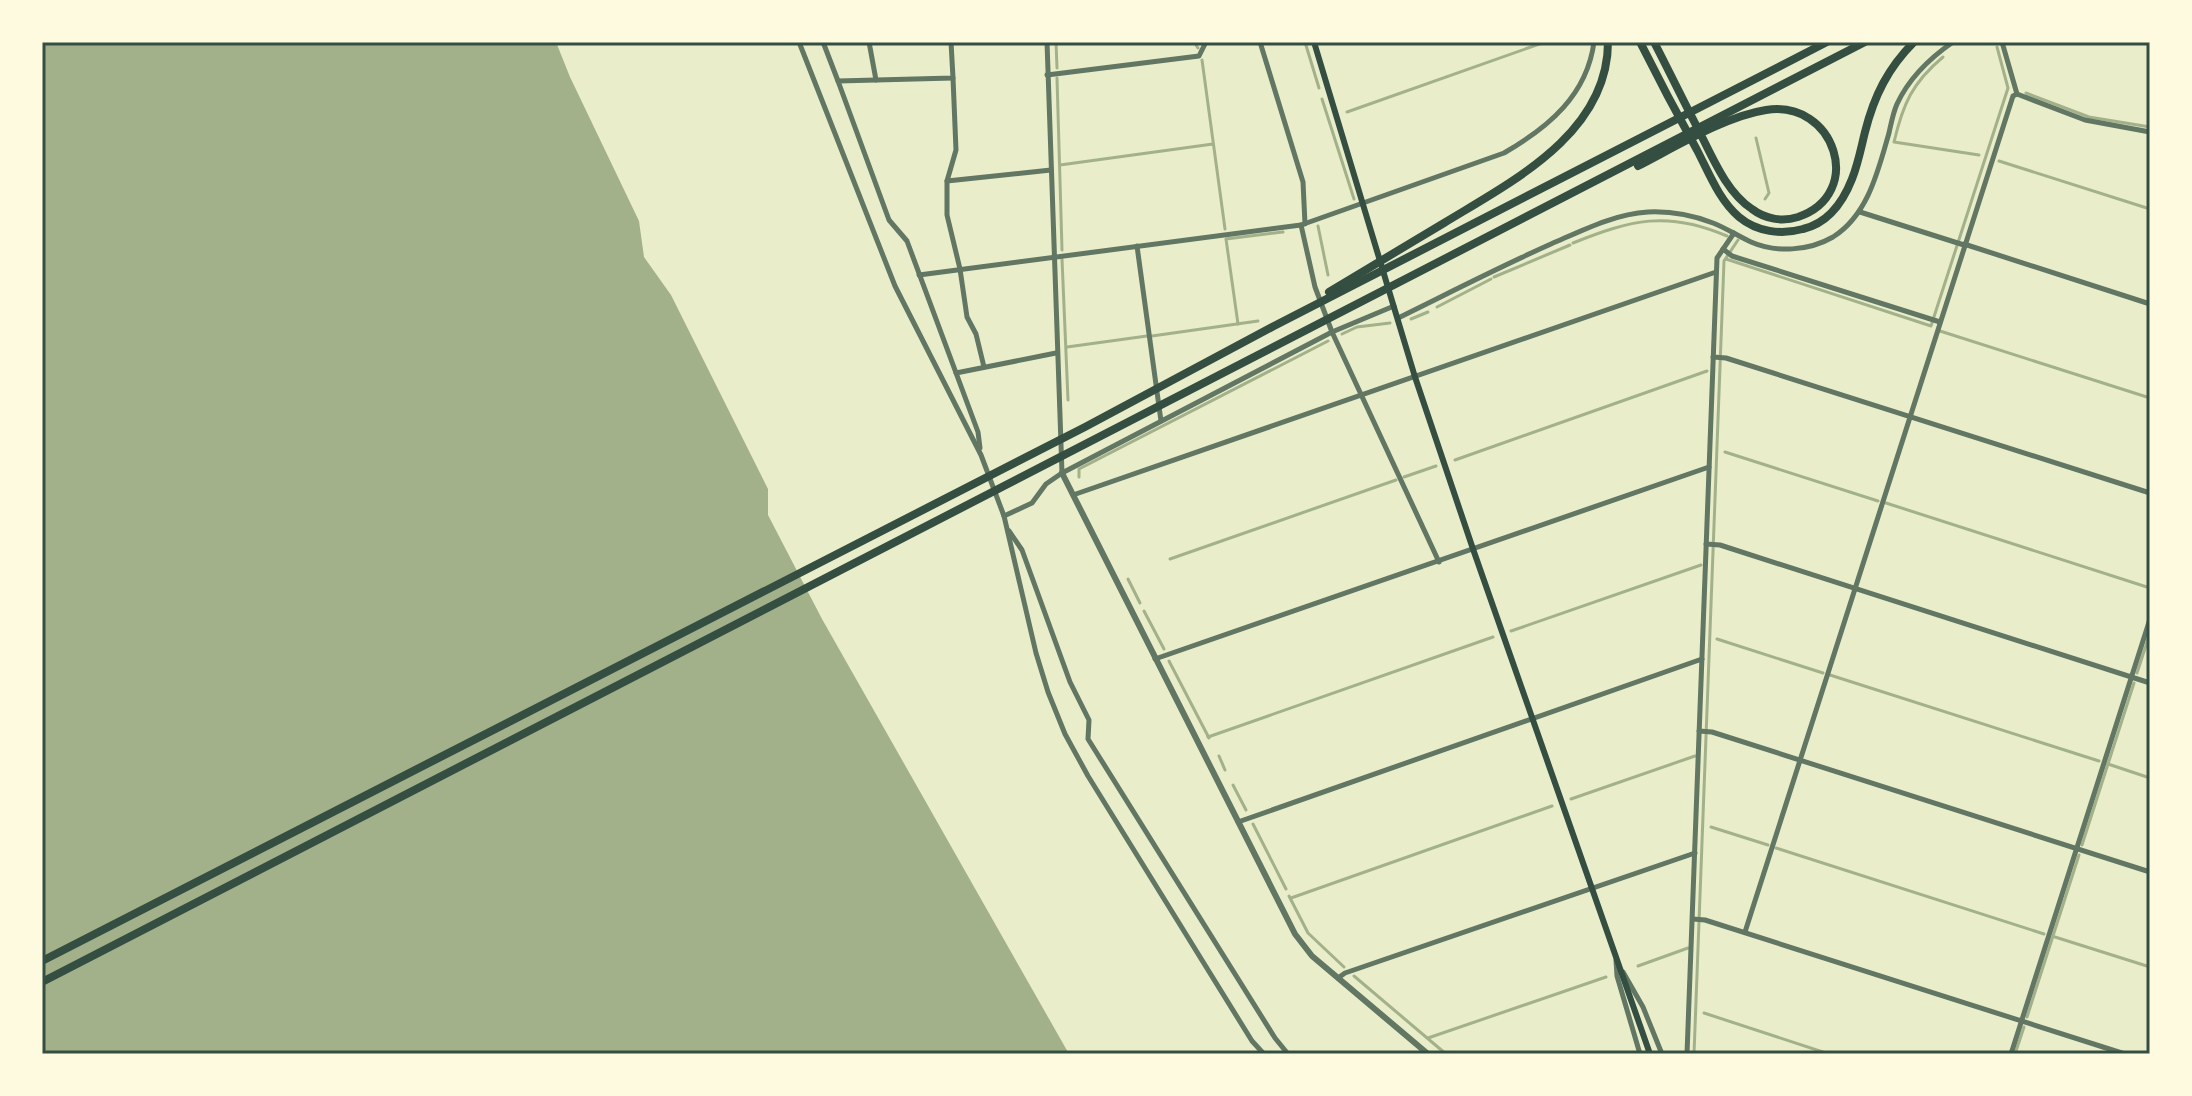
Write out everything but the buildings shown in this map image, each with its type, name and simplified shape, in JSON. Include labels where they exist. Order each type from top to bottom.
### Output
[{"type":"highway","points":[[1394,259],[1513,181],[1555,148],[1577,125],[1593,101],[1606,67],[1608,42]]},
{"type":"highway","points":[[1640,42],[1711,178],[1729,206],[1753,226],[1777,232],[1809,228],[1835,210],[1853,177],[1876,95],[1898,58],[1914,42]]},
{"type":"highway","points":[[1654,42],[1721,172],[1749,208],[1769,218],[1791,219],[1814,209],[1829,193],[1836,173],[1835,155],[1824,130],[1809,117],[1791,110],[1767,109],[1713,125]]},
{"type":"highway","points":[[42,961],[1085,427],[1394,259],[1827,42]]},
{"type":"highway","points":[[42,982],[1403,281],[1713,125],[1865,42]]},
{"type":"main road","points":[[1314,42],[1415,377],[1650,1054]]},
{"type":"street","points":[[799,42],[895,286],[981,455],[1004,516],[1036,653],[1065,734],[1252,1041],[1264,1054]]},
{"type":"street","points":[[823,42],[889,220],[907,241],[978,432],[981,455]]},
{"type":"street","points":[[869,42],[876,80]]},
{"type":"street","points":[[951,42],[956,150],[947,181],[947,215],[967,317],[976,334],[984,367]]},
{"type":"street","points":[[1047,42],[1062,473],[1295,934],[1312,956],[1428,1054]]},
{"type":"street","points":[[1047,75],[1199,56],[1206,42]]},
{"type":"street","points":[[1260,42],[1303,182],[1303,224],[1315,287],[1360,396],[1439,562]]},
{"type":"street","points":[[919,275],[1303,224],[1504,153],[1525,141],[1556,118],[1576,93],[1594,42]]},
{"type":"street","points":[[1398,318],[1584,229],[1629,215],[1651,212],[1682,214],[1705,220],[1766,247],[1797,249],[1831,238],[1860,212],[1874,181],[1896,106],[1920,69],[1953,42]]},
{"type":"street","points":[[2002,42],[2017,94]]},
{"type":"street","points":[[838,81],[953,78]]},
{"type":"street","points":[[2017,94],[2085,120],[2150,132]]},
{"type":"street","points":[[1745,932],[1939,321],[2013,96],[2017,94]]},
{"type":"street","points":[[947,181],[1051,170]]},
{"type":"street","points":[[1860,212],[2150,304]]},
{"type":"street","points":[[1687,1054],[1716,272],[1717,258],[1734,233]]},
{"type":"street","points":[[1137,246],[1161,421]]},
{"type":"street","points":[[1724,250],[1732,256],[1939,321]]},
{"type":"street","points":[[1073,495],[1716,272]]},
{"type":"street","points":[[1004,516],[1032,503],[1046,484],[1062,473],[1332,332],[1394,306]]},
{"type":"street","points":[[956,373],[1056,353]]},
{"type":"street","points":[[1715,357],[2150,493]]},
{"type":"street","points":[[1155,659],[1709,467]]},
{"type":"street","points":[[1007,527],[1022,550],[1070,682],[1089,720],[1088,739],[1288,1054]]},
{"type":"street","points":[[1708,544],[1720,545],[2150,683]]},
{"type":"street","points":[[2011,1054],[2150,619]]},
{"type":"street","points":[[1238,822],[1702,659]]},
{"type":"street","points":[[1700,731],[1712,732],[2150,872]]},
{"type":"street","points":[[1338,978],[1345,973],[1695,853]]},
{"type":"street","points":[[1694,920],[1705,920],[1745,932],[2125,1054]]},
{"type":"street","points":[[1616,959],[1617,976],[1640,1054]]},
{"type":"street","points":[[1616,959],[1643,1007],[1662,1054]]},
{"type":"shaded area","points":[[42,42],[556,42],[639,221],[644,257],[671,295],[768,489],[768,515],[822,619],[1069,1054],[42,1054]]},
{"type":"waterway","points":[[1056,42],[1057,68]]},
{"type":"waterway","points":[[1194,42],[1198,48]]},
{"type":"waterway","points":[[1305,42],[1319,88]]},
{"type":"waterway","points":[[1347,112],[1545,42]]},
{"type":"waterway","points":[[1726,259],[1931,326],[2008,88],[1997,47]]},
{"type":"waterway","points":[[1943,57],[1910,95],[1894,142],[1979,155]]},
{"type":"waterway","points":[[1202,60],[1225,229]]},
{"type":"waterway","points":[[1057,78],[1062,250]]},
{"type":"waterway","points":[[2026,93],[2089,117],[2150,127]]},
{"type":"waterway","points":[[1322,99],[1354,199]]},
{"type":"waterway","points":[[1756,138],[1769,193],[1765,199]]},
{"type":"waterway","points":[[1060,165],[1213,144]]},
{"type":"waterway","points":[[1999,161],[2150,209]]},
{"type":"waterway","points":[[1573,243],[1649,221],[1686,223],[1727,236]]},
{"type":"waterway","points":[[1318,226],[1328,275]]},
{"type":"waterway","points":[[1238,324],[1226,239],[1283,232]]},
{"type":"waterway","points":[[1694,1054],[1724,261],[1738,240]]},
{"type":"waterway","points":[[1494,277],[1570,245]]},
{"type":"waterway","points":[[1062,259],[1068,400]]},
{"type":"waterway","points":[[1437,307],[1491,279]]},
{"type":"waterway","points":[[1411,319],[1428,312]]},
{"type":"waterway","points":[[1152,336],[1258,321]]},
{"type":"waterway","points":[[1342,334],[1357,327],[1390,323]]},
{"type":"waterway","points":[[1940,331],[2150,398]]},
{"type":"waterway","points":[[1067,347],[1147,336]]},
{"type":"waterway","points":[[1079,477],[1079,469],[1328,341]]},
{"type":"waterway","points":[[1455,460],[1707,371]]},
{"type":"waterway","points":[[1725,452],[1878,501]]},
{"type":"waterway","points":[[1404,477],[1436,466]]},
{"type":"waterway","points":[[1170,559],[1396,480]]},
{"type":"waterway","points":[[1886,503],[2150,588]]},
{"type":"waterway","points":[[1511,631],[1701,565]]},
{"type":"waterway","points":[[1128,579],[1140,603]]},
{"type":"waterway","points":[[1144,611],[1164,649]]},
{"type":"waterway","points":[[2137,673],[2150,633]]},
{"type":"waterway","points":[[1208,737],[1493,637]]},
{"type":"waterway","points":[[1717,639],[1823,673]]},
{"type":"waterway","points":[[1169,661],[1209,738]]},
{"type":"waterway","points":[[1830,675],[2099,761]]},
{"type":"waterway","points":[[2082,845],[2134,683]]},
{"type":"waterway","points":[[1219,756],[1225,770]]},
{"type":"waterway","points":[[1571,799],[1695,756]]},
{"type":"waterway","points":[[2108,764],[2150,778]]},
{"type":"waterway","points":[[1233,785],[1246,810]]},
{"type":"waterway","points":[[1291,898],[1552,806]]},
{"type":"waterway","points":[[1253,824],[1286,889]]},
{"type":"waterway","points":[[1711,827],[1768,845]]},
{"type":"waterway","points":[[1776,848],[2044,934]]},
{"type":"waterway","points":[[2027,1017],[2079,855]]},
{"type":"waterway","points":[[1289,896],[1308,933],[1344,967]]},
{"type":"waterway","points":[[2055,937],[2150,967]]},
{"type":"waterway","points":[[1638,966],[1688,948]]},
{"type":"waterway","points":[[1354,976],[1446,1054]]},
{"type":"waterway","points":[[1428,1038],[1606,977]]},
{"type":"waterway","points":[[1704,1013],[1829,1054]]},
{"type":"waterway","points":[[2015,1054],[2024,1027]]}]
